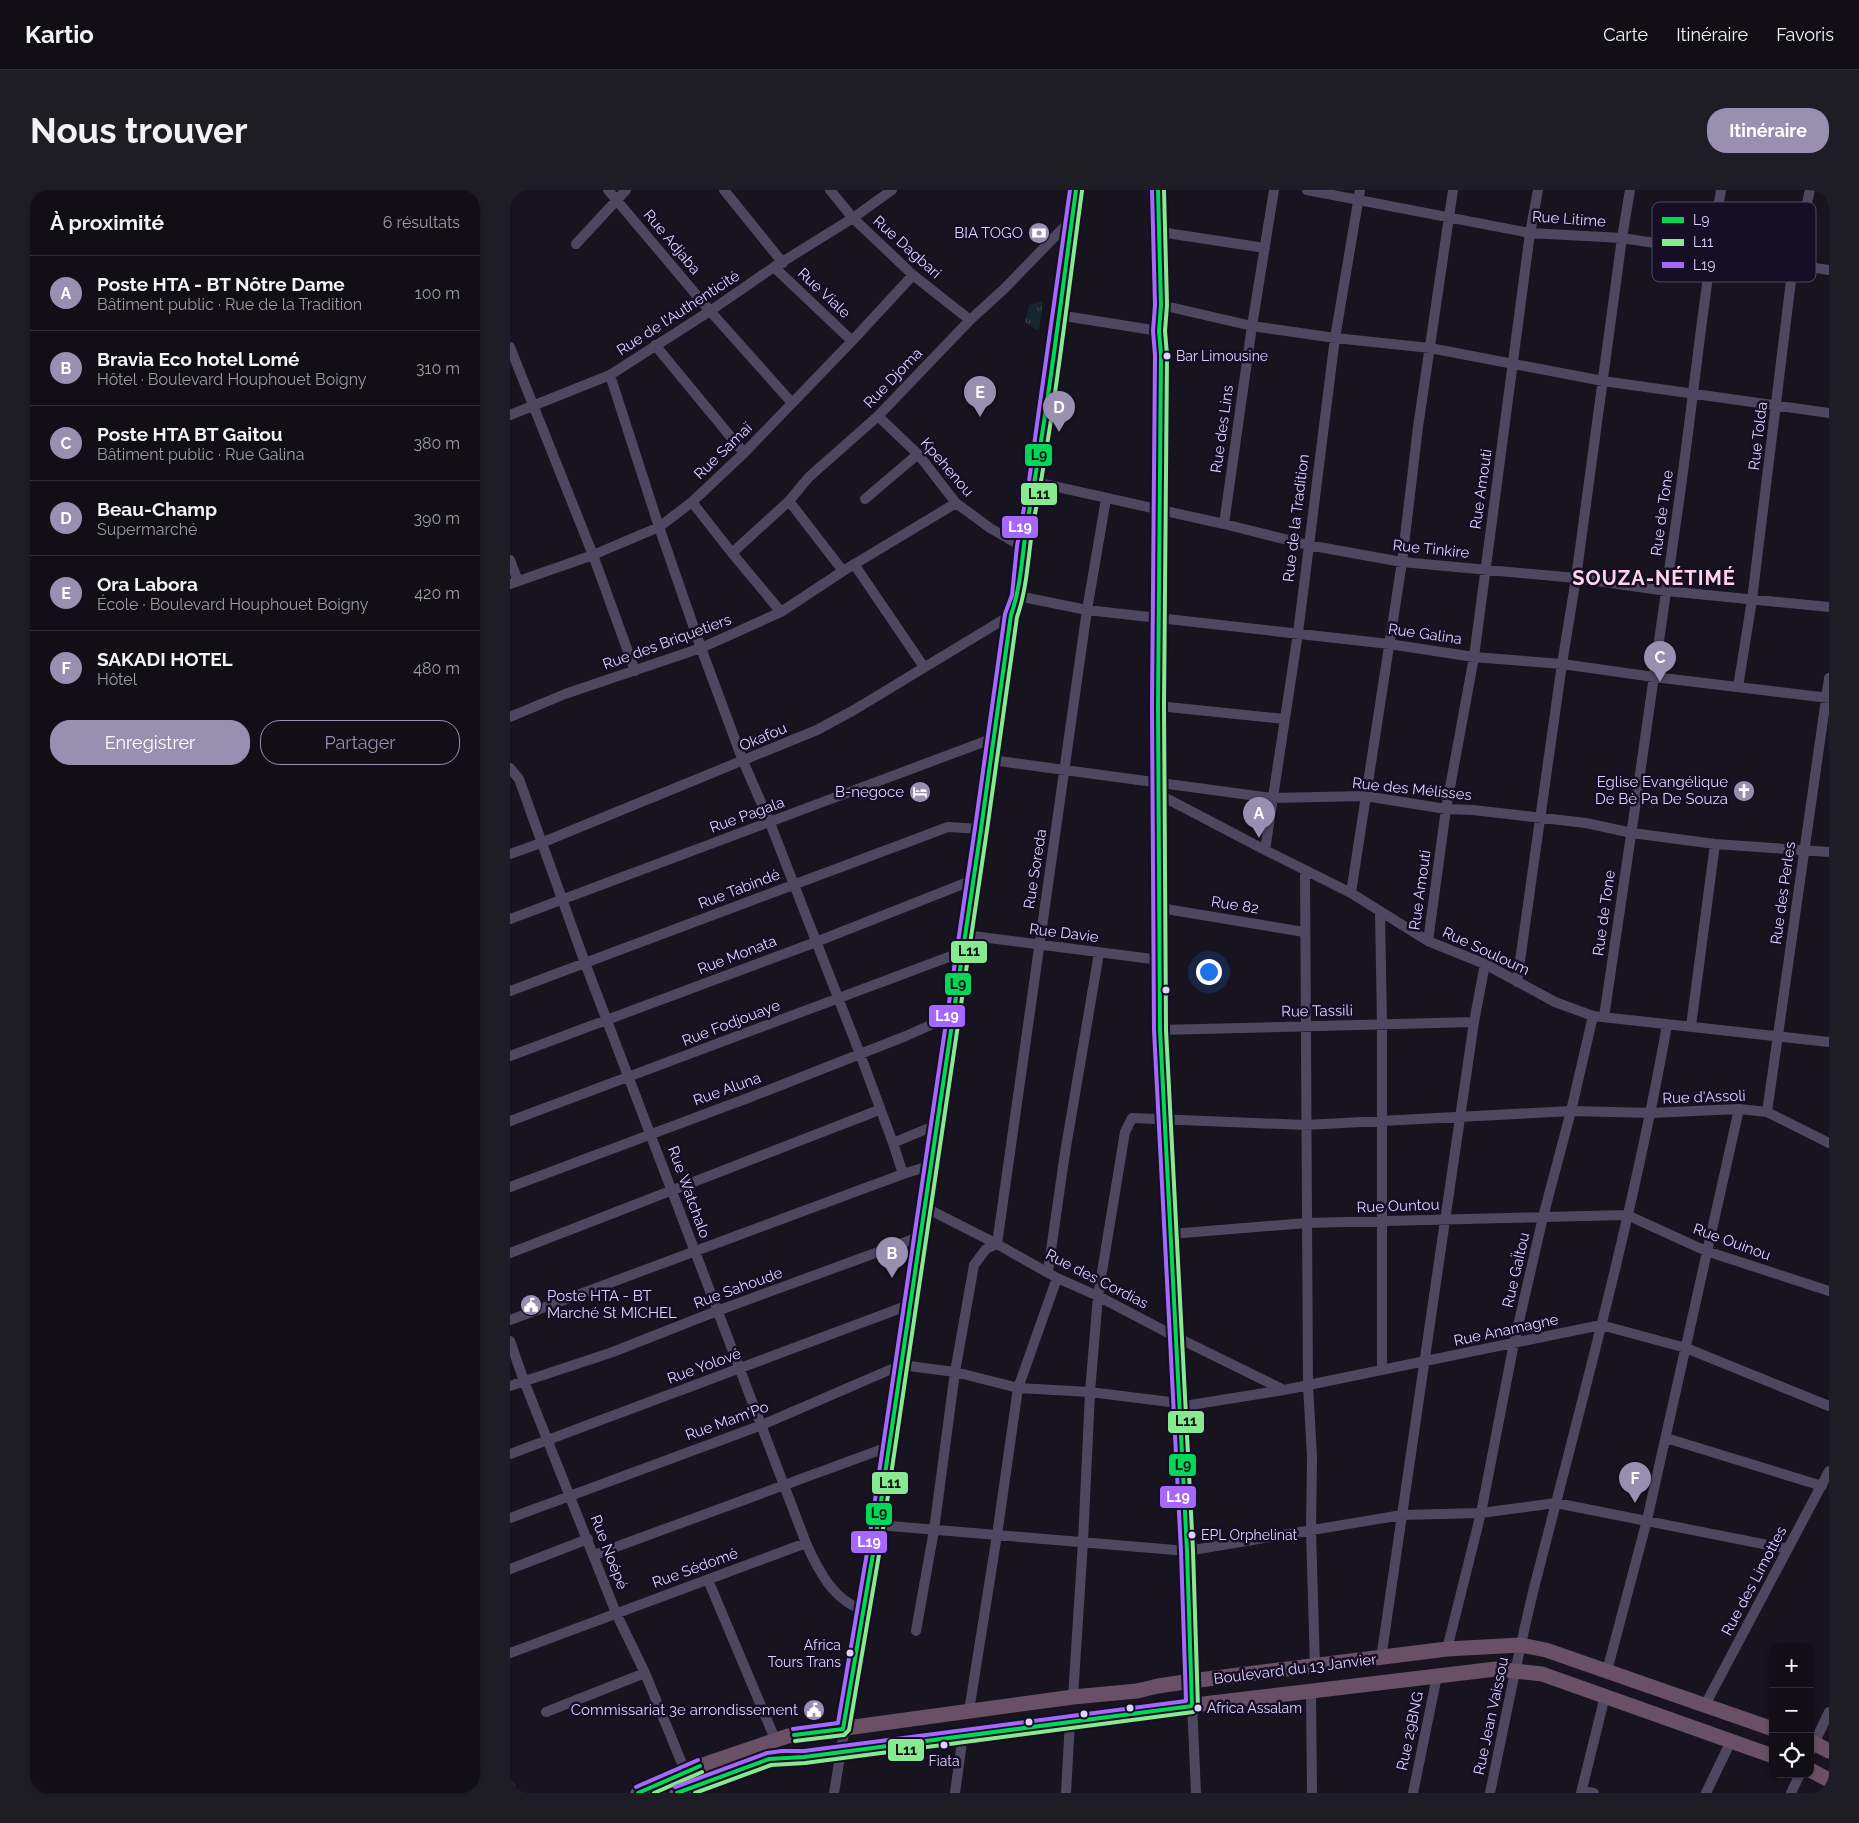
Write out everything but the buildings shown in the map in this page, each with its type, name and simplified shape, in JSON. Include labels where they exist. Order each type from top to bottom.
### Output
[{"type":"highway","name":"Boulevard du 13 Janvier","points":[[679,1793],[768,1759],[804,1757],[841,1740],[969,1711],[1073,1697],[1137,1691],[1190,1681],[1315,1667],[1447,1649],[1521,1645],[1546,1650],[1769,1728]]},
{"type":"highway","name":"Boulevard du 13 Janvier","points":[[638,1793],[685,1771],[788,1736],[841,1740],[963,1735],[1496,1668],[1542,1674],[1769,1755]]},
{"type":"highway","points":[[1814,1746],[1829,1751]]},
{"type":"highway","points":[[1814,1772],[1829,1780]]},
{"type":"street","name":"Rue Adjaba","points":[[608,190],[710,311],[792,403]]},
{"type":"street","points":[[576,244],[626,190]]},
{"type":"street","name":"Rue Viale","points":[[724,190],[779,265],[852,341]]},
{"type":"street","name":"Rue Dagbari","points":[[830,190],[853,218],[913,275],[970,320]]},
{"type":"street","name":"Rue de l'Authenticité","points":[[510,415],[610,374],[853,218],[892,190]]},
{"type":"street","points":[[834,1793],[841,1740],[862,1629],[863,1610],[878,1525],[1011,615],[1018,596],[1023,546],[1035,482],[1076,190]]},
{"type":"street","points":[[1158,190],[1161,305],[1159,331],[1161,355],[1158,706],[1160,1030],[1174,1336],[1187,1551],[1190,1681],[1196,1793]]},
{"type":"street","name":"Rue des Lins","points":[[1224,524],[1252,326],[1274,190]]},
{"type":"street","name":"Rue Litime","points":[[1308,190],[1359,194],[1448,216],[1530,233],[1622,238],[1652,243]]},
{"type":"street","points":[[1351,893],[1402,562],[1418,427],[1453,190]]},
{"type":"street","name":"Rue Amouti","points":[[1428,941],[1446,809],[1474,657],[1530,233],[1538,190]]},
{"type":"street","points":[[1517,982],[1630,190]]},
{"type":"street","name":"Rue de la Tradition","points":[[1265,850],[1298,633],[1335,338],[1359,194]]},
{"type":"street","name":"Rue Djoma","points":[[732,553],[789,501],[809,477],[878,416],[970,320],[1004,289],[1072,219]]},
{"type":"street","points":[[1160,232],[1265,248]]},
{"type":"street","name":"Rue Litime","points":[[1816,268],[1829,270]]},
{"type":"street","name":"Rue Samaï","points":[[514,583],[593,555],[659,528],[692,502],[744,453],[913,275]]},
{"type":"street","name":"Rue de Tone","points":[[1604,1017],[1667,591],[1694,393],[1707,282]]},
{"type":"street","name":"Rue Tolda","points":[[1738,687],[1752,600],[1791,282]]},
{"type":"street","points":[[1161,305],[1252,326],[1335,338],[1430,348],[1603,381],[1829,412]]},
{"type":"street","points":[[1058,315],[1159,331]]},
{"type":"street","points":[[654,345],[744,453]]},
{"type":"street","points":[[510,347],[593,555],[635,670]]},
{"type":"street","points":[[610,374],[659,528],[701,648],[743,761],[770,823],[860,1054],[903,1174]]},
{"type":"street","name":"Kpehenou","points":[[878,416],[918,454],[956,503],[990,528],[1023,546]]},
{"type":"street","points":[[865,499],[918,454]]},
{"type":"street","name":"Rue Tinkire","points":[[1035,482],[1224,524],[1308,545],[1402,562],[1576,578],[1667,591],[1829,607]]},
{"type":"street","name":"Rue Soreda","points":[[997,1244],[1038,945],[1087,610],[1106,498]]},
{"type":"street","points":[[789,501],[843,570]]},
{"type":"street","points":[[692,502],[781,612]]},
{"type":"street","name":"Rue des Briquetiers","points":[[510,717],[565,694],[701,648],[781,612],[843,570],[956,503]]},
{"type":"street","points":[[510,560],[514,583]]},
{"type":"street","points":[[854,564],[924,666]]},
{"type":"street","name":"Rue Galina","points":[[1018,596],[1087,610],[1389,644],[1474,657],[1562,664],[1654,678],[1828,698]]},
{"type":"street","name":"Okafou","points":[[510,854],[743,761],[834,722],[1011,615]]},
{"type":"street","name":"Rue des Perles","points":[[1767,1112],[1828,698],[1829,678]]},
{"type":"street","points":[[1158,706],[1284,719]]},
{"type":"street","name":"Rue Pagala","points":[[510,919],[994,738]]},
{"type":"street","name":"Rue des Mélisses","points":[[991,760],[1272,798],[1365,796],[1446,809],[1473,810],[1586,824],[1632,833],[1715,844],[1829,852]]},
{"type":"street","name":"Rue Watchalo","points":[[510,768],[541,843],[806,1543],[821,1575],[829,1586],[853,1607],[863,1610]]},
{"type":"street","name":"Rue Souloum","points":[[1160,794],[1351,893],[1428,941],[1485,964],[1555,1002],[1593,1016],[1829,1042]]},
{"type":"street","name":"Rue Tabindé","points":[[510,991],[948,828],[981,829]]},
{"type":"street","points":[[1691,1026],[1715,844]]},
{"type":"street","points":[[1305,870],[1308,1385],[1312,1448],[1311,1531],[1315,1667]]},
{"type":"street","name":"Rue Monata","points":[[510,1056],[816,942],[973,880]]},
{"type":"street","name":"Rue 82","points":[[1160,908],[1304,932]]},
{"type":"street","points":[[1380,912],[1382,1024],[1382,1370]]},
{"type":"street","name":"Rue Davie","points":[[965,935],[1160,960]]},
{"type":"street","name":"Rue Fodjouaye","points":[[510,1121],[962,952]]},
{"type":"street","points":[[1048,1271],[1065,1153],[1098,953]]},
{"type":"street","points":[[1381,1658],[1474,1022],[1485,964]]},
{"type":"street","name":"Rue Aluna","points":[[510,1187],[748,1098],[906,1036],[953,1015]]},
{"type":"street","name":"Rue GaÏtou","points":[[1447,1649],[1481,1512],[1514,1343],[1543,1217],[1571,1111],[1593,1016]]},
{"type":"street","name":"Rue Tassili","points":[[1160,1030],[1474,1022]]},
{"type":"street","name":"Rue Jean Vaissou","points":[[1490,1793],[1515,1670],[1601,1326],[1651,1113],[1667,1025]]},
{"type":"street","points":[[1607,1671],[1647,1520],[1739,1109]]},
{"type":"street","name":"Rue d'Assoli","points":[[1098,1296],[1125,1132],[1132,1118],[1305,1125],[1571,1111],[1651,1113],[1739,1109],[1767,1112],[1829,1143]]},
{"type":"street","points":[[510,1253],[879,1110]]},
{"type":"street","points":[[893,1143],[936,1125]]},
{"type":"street","points":[[510,1320],[929,1166]]},
{"type":"street","name":"Rue des Cordias","points":[[924,1207],[1048,1271],[1057,1278],[1098,1296],[1284,1390]]},
{"type":"street","name":"Rue Ouinou","points":[[1627,1215],[1706,1251],[1829,1291]]},
{"type":"street","name":"Rue Ountou","points":[[1170,1234],[1307,1223],[1627,1215]]},
{"type":"street","name":"Rue Sahoude","points":[[510,1386],[610,1353],[717,1311],[920,1237]]},
{"type":"street","points":[[916,1631],[934,1530],[955,1372],[974,1265],[986,1249],[997,1244]]},
{"type":"street","points":[[969,1711],[998,1535],[1018,1388],[1057,1278]]},
{"type":"street","points":[[1073,1697],[1090,1392],[1098,1296]]},
{"type":"street","name":"Rue Yolové","points":[[510,1454],[909,1305]]},
{"type":"street","name":"Rue Anamagne","points":[[955,1372],[1018,1388],[1090,1392],[1178,1405],[1284,1390],[1601,1326],[1686,1348],[1829,1406]]},
{"type":"street","name":"Rue Noépé","points":[[510,1342],[616,1613],[645,1673],[685,1771]]},
{"type":"street","points":[[900,1365],[955,1372]]},
{"type":"street","name":"Rue Mam'Po","points":[[510,1518],[762,1425],[900,1365]]},
{"type":"street","points":[[1666,1438],[1822,1486]]},
{"type":"street","points":[[594,1554],[888,1448]]},
{"type":"street","name":"Rue des Limottes","points":[[1705,1705],[1829,1471]]},
{"type":"street","points":[[878,1525],[1187,1551],[1402,1515],[1481,1512],[1556,1503],[1788,1550]]},
{"type":"street","points":[[510,1569],[588,1539]]},
{"type":"street","name":"Rue Sédomé","points":[[510,1653],[806,1543]]},
{"type":"street","points":[[708,1580],[775,1739]]},
{"type":"street","points":[[546,1712],[645,1673]]},
{"type":"street","name":"Rue 29BNG","points":[[1413,1793],[1437,1676]]},
{"type":"street","points":[[1311,1691],[1312,1793]]},
{"type":"street","points":[[1594,1793],[1582,1792],[1605,1696]]},
{"type":"street","points":[[1814,1741],[1829,1712]]},
{"type":"street","points":[[1066,1793],[1070,1722]]},
{"type":"street","points":[[954,1793],[963,1735]]},
{"type":"street","points":[[1706,1793],[1731,1741]]},
{"type":"street","points":[[1791,1793],[1798,1778]]},
{"type":"street","points":[[510,1787],[513,1793]]},
{"type":"green space","points":[[1043,301],[1039,329],[1037,330],[1025,322],[1029,305]]},
{"type":"transit line","name":"L19","points":[[793,1729],[838,1723],[868,1547],[1005,614],[1012,595],[1017,546],[1029,481],[1070,190]]},
{"type":"transit line","name":"L9","points":[[794,1735],[843,1729],[874,1548],[1011,615],[1020,579],[1048,395],[1076,190]]},
{"type":"transit line","name":"L19","points":[[675,1787],[767,1753],[804,1751],[1186,1701],[1181,1551],[1154,1030],[1152,706],[1155,355],[1153,331],[1155,305],[1152,190]]},
{"type":"transit line","name":"L9","points":[[677,1793],[769,1759],[804,1757],[1192,1706],[1187,1551],[1160,1030],[1158,706],[1161,355],[1159,331],[1161,305],[1158,190]]},
{"type":"transit line","name":"L11","points":[[695,1793],[771,1765],[805,1763],[1193,1712],[1198,1708],[1193,1551],[1166,1030],[1164,706],[1167,355],[1165,331],[1167,305],[1164,190]]},
{"type":"transit line","name":"L11","points":[[795,1741],[844,1735],[849,1730],[880,1549],[1017,617],[1026,581],[1032,531],[1054,396],[1082,191]]},
{"type":"transit line","name":"L19","points":[[636,1787],[698,1760]]},
{"type":"transit line","name":"L9","points":[[638,1793],[700,1766]]},
{"type":"transit line","name":"L11","points":[[654,1793],[702,1772]]},
{"type":"place","name":"BIA TOGO","points":[[1039,233]]},
{"type":"place","name":"Bar Limousine","points":[[1167,356]]},
{"type":"place","name":"Ora Labora","points":[[980,417]]},
{"type":"place","name":"Beau-Champ","points":[[1059,432]]},
{"type":"place","name":"Poste HTA BT Gaitou","points":[[1660,682]]},
{"type":"place","name":"Eglise Evangélique De Bè Pa De Souza","points":[[1744,791]]},
{"type":"place","name":"B-negoce","points":[[920,792]]},
{"type":"place","name":"Poste HTA - BT Nôtre Dame","points":[[1259,838]]},
{"type":"place","name":"Bravia Eco hotel Lomé","points":[[892,1278]]},
{"type":"place","name":"Poste HTA - BT Marché St MICHEL","points":[[531,1305]]},
{"type":"place","name":"SAKADI HOTEL","points":[[1635,1503]]},
{"type":"place","name":"EPL Orphelinat","points":[[1192,1535]]},
{"type":"place","name":"Africa Tours Trans","points":[[850,1653]]},
{"type":"place","name":"Africa Assalam","points":[[1198,1708]]},
{"type":"place","name":"Commissariat 3e arrondissement","points":[[814,1710]]},
{"type":"place","name":"Fiata","points":[[944,1745]]},
{"type":"district","name":"SOUZA-NÉTIMÉ","points":[[1654,578]]}]
